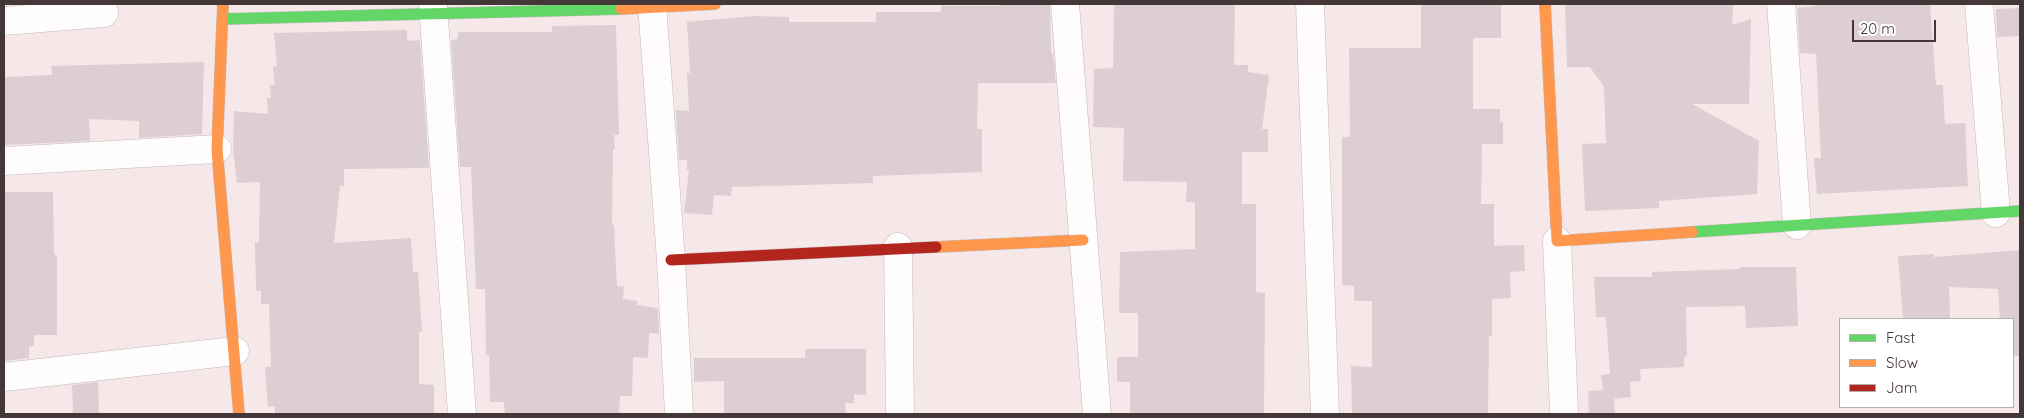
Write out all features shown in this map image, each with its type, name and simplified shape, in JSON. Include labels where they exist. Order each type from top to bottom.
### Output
[{"type":"street","points":[[4,21],[104,13],[103,4]]},
{"type":"street","points":[[223,4],[224,19],[217,148],[239,414]]},
{"type":"street","points":[[224,19],[434,8],[714,4]]},
{"type":"street","points":[[1065,4],[1097,414]]},
{"type":"street","points":[[1310,4],[1325,414]]},
{"type":"street","points":[[1544,4],[1564,414]]},
{"type":"street","points":[[1781,4],[1797,225]]},
{"type":"street","points":[[1557,241],[2008,212],[1979,4]]},
{"type":"street","points":[[652,6],[671,260],[679,414]]},
{"type":"street","points":[[434,8],[462,414]]},
{"type":"street","points":[[4,161],[217,148]]},
{"type":"street","points":[[671,260],[898,247],[1083,240]]},
{"type":"street","points":[[898,247],[900,414]]},
{"type":"street","points":[[4,377],[234,352]]},
{"type":"building","points":[[999,4],[1050,4],[1051,53],[1053,53],[1056,83],[978,83],[977,129],[982,129],[982,172],[873,176],[873,183],[732,187],[731,196],[714,195],[712,215],[684,213],[689,170],[687,170],[687,160],[679,160],[676,110],[689,111],[687,73],[690,73],[687,22],[754,16],[789,17],[789,22],[876,22],[876,12],[941,12],[941,6],[999,6]]},
{"type":"building","points":[[1114,4],[1235,4],[1234,65],[1248,65],[1248,72],[1269,75],[1262,129],[1268,129],[1268,152],[1242,152],[1242,204],[1256,204],[1256,292],[1265,293],[1264,414],[1130,414],[1130,382],[1117,382],[1117,357],[1138,357],[1138,313],[1119,313],[1120,252],[1195,249],[1195,202],[1186,202],[1187,182],[1123,181],[1124,128],[1093,127],[1094,69],[1113,68]]},
{"type":"building","points":[[1421,4],[1501,4],[1501,38],[1473,38],[1473,109],[1500,109],[1500,122],[1503,122],[1503,144],[1482,144],[1481,204],[1494,204],[1494,246],[1524,245],[1525,271],[1510,272],[1511,298],[1492,299],[1492,336],[1489,336],[1488,414],[1352,414],[1351,366],[1372,367],[1372,301],[1354,301],[1354,286],[1342,285],[1342,137],[1350,137],[1349,48],[1421,48]]},
{"type":"building","points":[[1565,4],[1733,4],[1732,25],[1751,19],[1749,104],[1692,104],[1759,141],[1757,194],[1659,201],[1659,208],[1585,211],[1582,144],[1606,143],[1604,87],[1590,67],[1567,67]]},
{"type":"building","points":[[1815,4],[1930,4],[1936,85],[1943,85],[1945,124],[1965,123],[1968,186],[1817,194],[1814,158],[1821,158],[1816,54],[1800,53],[1797,8],[1815,6]]},
{"type":"building","points":[[2020,8],[2020,36],[1997,37],[1996,9]]},
{"type":"building","points":[[616,25],[619,135],[614,135],[612,225],[614,225],[617,286],[624,287],[623,299],[637,301],[637,305],[658,308],[659,334],[649,333],[648,358],[633,357],[632,396],[620,396],[619,413],[505,414],[504,402],[490,402],[489,355],[486,355],[485,289],[476,289],[471,167],[460,167],[451,40],[458,39],[458,32],[552,32],[552,26]]},
{"type":"building","points":[[407,30],[407,41],[420,40],[429,168],[344,169],[344,186],[340,186],[334,243],[411,238],[413,272],[418,272],[422,332],[419,332],[419,384],[434,385],[434,414],[275,414],[275,406],[268,407],[265,367],[271,367],[269,304],[261,304],[261,291],[256,291],[255,242],[259,242],[260,182],[237,183],[233,150],[234,111],[268,114],[267,98],[271,98],[270,85],[275,85],[273,67],[277,66],[274,33]]},
{"type":"building","points":[[204,62],[202,134],[139,138],[139,121],[89,119],[90,141],[4,145],[4,77],[52,75],[51,66]]},
{"type":"building","points":[[4,192],[53,192],[54,255],[57,255],[57,335],[34,335],[34,346],[29,346],[29,358],[4,361]]},
{"type":"building","points":[[2020,250],[2020,356],[2014,356],[2014,318],[2000,318],[1998,289],[1949,287],[1950,318],[1903,318],[1898,256],[1934,254],[1934,257]]},
{"type":"building","points":[[1739,267],[1796,267],[1798,326],[1746,328],[1745,306],[1686,307],[1687,356],[1684,357],[1684,367],[1640,369],[1641,381],[1630,382],[1631,397],[1614,399],[1615,414],[1589,414],[1588,391],[1603,390],[1601,375],[1610,374],[1606,317],[1596,317],[1594,277],[1652,277],[1652,272],[1740,269]]},
{"type":"building","points":[[805,349],[866,349],[866,395],[854,394],[854,403],[845,403],[846,414],[724,414],[724,381],[694,382],[694,358],[805,358]]},
{"type":"building","points":[[98,382],[99,414],[73,414],[72,385]]},
{"type":"traffic: fast","points":[[223,19],[621,9]]},
{"type":"traffic: fast","points":[[1692,232],[2020,211]]},
{"type":"traffic: slow","points":[[223,4],[217,149],[239,414]]},
{"type":"traffic: slow","points":[[621,9],[715,4]]},
{"type":"traffic: slow","points":[[1545,4],[1557,241],[1692,232]]},
{"type":"traffic: slow","points":[[936,247],[1083,240]]},
{"type":"traffic: jam","points":[[671,260],[936,247]]}]
